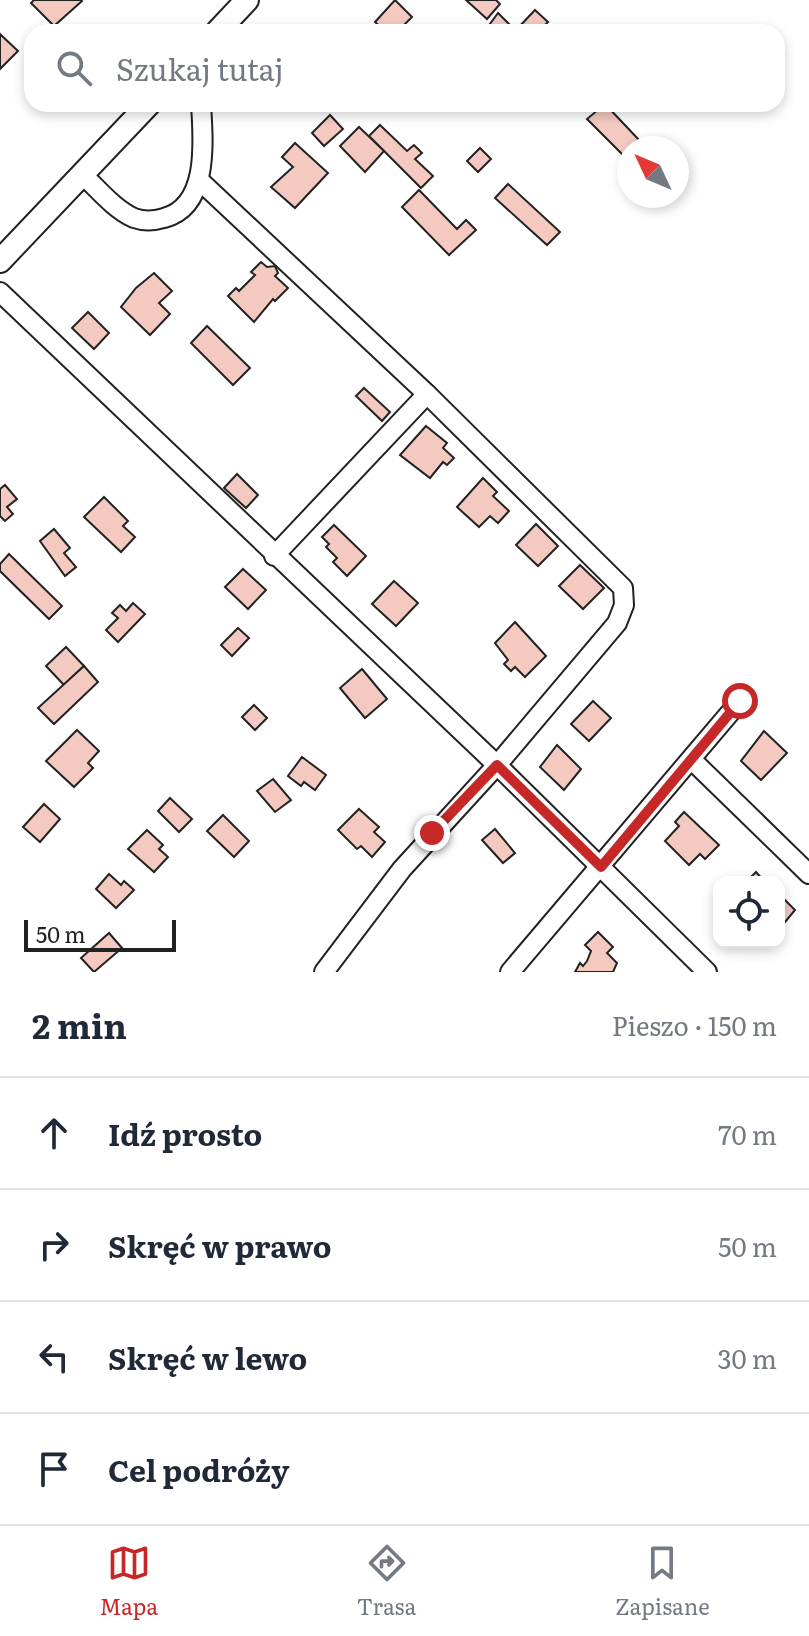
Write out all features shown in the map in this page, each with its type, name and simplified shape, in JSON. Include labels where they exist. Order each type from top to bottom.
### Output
[{"type":"street","points":[[224,24],[247,0]]},
{"type":"street","points":[[0,261],[141,112]]},
{"type":"street","points":[[82,174],[134,218],[151,222],[170,217],[186,203],[199,180],[204,146],[202,112]]},
{"type":"street","points":[[199,180],[427,394],[623,588],[624,605],[617,623],[497,765],[402,869],[324,972]]},
{"type":"street","points":[[0,292],[497,765],[707,972]]},
{"type":"street","points":[[274,556],[427,394]]},
{"type":"street","points":[[510,972],[740,701]]},
{"type":"street","points":[[692,760],[809,874]]},
{"type":"building","points":[[34,0],[82,1],[56,24],[52,24],[31,3]]},
{"type":"building","points":[[395,0],[412,17],[405,24],[375,22]]},
{"type":"building","points":[[466,0],[496,0],[500,4],[487,19]]},
{"type":"building","points":[[535,10],[548,22],[546,24],[522,24]]},
{"type":"building","points":[[498,13],[509,24],[490,24]]},
{"type":"building","points":[[0,34],[18,51],[0,69]]},
{"type":"building","points":[[595,112],[613,112],[635,136],[617,136],[617,149],[587,119]]},
{"type":"building","points":[[330,115],[343,129],[324,146],[312,133]]},
{"type":"building","points":[[380,125],[407,151],[414,145],[422,153],[415,159],[433,176],[421,188],[369,136]]},
{"type":"building","points":[[359,127],[384,151],[365,172],[340,146]]},
{"type":"building","points":[[295,143],[328,173],[295,208],[271,187],[293,167],[282,157]]},
{"type":"building","points":[[480,148],[491,159],[478,172],[467,161]]},
{"type":"building","points":[[508,184],[560,232],[547,245],[495,198]]},
{"type":"building","points":[[419,190],[457,229],[466,220],[476,230],[449,255],[402,207]]},
{"type":"building","points":[[261,262],[267,267],[275,266],[278,273],[275,276],[288,288],[275,301],[273,299],[254,322],[228,296],[236,288],[239,291],[255,275],[251,272]]},
{"type":"building","points":[[154,273],[172,291],[159,303],[170,314],[150,335],[121,307],[136,288]]},
{"type":"building","points":[[88,312],[109,333],[94,349],[72,328]]},
{"type":"building","points":[[207,326],[250,368],[233,385],[191,343]]},
{"type":"building","points":[[364,388],[390,412],[382,421],[356,396]]},
{"type":"building","points":[[426,426],[447,443],[443,448],[454,458],[447,465],[443,462],[430,478],[400,455]]},
{"type":"building","points":[[237,474],[258,495],[246,508],[224,488]]},
{"type":"building","points":[[483,478],[497,492],[493,496],[509,511],[498,523],[490,516],[479,527],[457,507]]},
{"type":"building","points":[[5,485],[17,499],[7,507],[13,514],[5,521],[0,516],[0,489]]},
{"type":"building","points":[[104,497],[128,521],[123,526],[135,537],[121,552],[84,517]]},
{"type":"building","points":[[536,524],[558,546],[538,566],[516,545]]},
{"type":"building","points":[[334,525],[366,556],[347,576],[333,562],[337,558],[326,547],[329,544],[322,537]]},
{"type":"building","points":[[54,529],[70,548],[64,553],[76,567],[65,576],[40,541]]},
{"type":"building","points":[[9,554],[62,606],[49,619],[0,571],[0,564]]},
{"type":"building","points":[[580,565],[604,588],[583,609],[559,586]]},
{"type":"building","points":[[243,569],[266,590],[248,609],[225,587]]},
{"type":"building","points":[[394,581],[418,603],[396,626],[372,604]]},
{"type":"building","points":[[133,603],[145,614],[118,642],[106,630],[118,618],[112,613],[120,605],[126,611]]},
{"type":"building","points":[[515,622],[546,656],[525,677],[515,667],[511,671],[504,664],[508,660],[495,643]]},
{"type":"building","points":[[238,628],[249,638],[232,656],[221,645]]},
{"type":"building","points":[[66,647],[84,666],[64,685],[46,666]]},
{"type":"building","points":[[84,666],[98,682],[54,724],[38,708]]},
{"type":"building","points":[[362,669],[387,699],[365,718],[340,688]]},
{"type":"building","points":[[593,701],[611,718],[589,741],[571,724]]},
{"type":"building","points":[[254,705],[267,718],[255,730],[242,717]]},
{"type":"building","points":[[77,730],[99,751],[88,763],[93,768],[74,787],[46,761]]},
{"type":"building","points":[[764,731],[787,753],[761,780],[741,761]]},
{"type":"building","points":[[557,745],[581,769],[564,790],[540,767]]},
{"type":"building","points":[[302,757],[326,775],[315,790],[304,782],[301,786],[288,776]]},
{"type":"building","points":[[273,779],[291,800],[275,812],[257,791]]},
{"type":"building","points":[[170,798],[192,819],[179,832],[158,811]]},
{"type":"building","points":[[44,804],[60,819],[40,842],[23,827]]},
{"type":"building","points":[[359,809],[379,827],[374,832],[385,842],[372,857],[361,846],[357,849],[338,830]]},
{"type":"building","points":[[684,812],[719,845],[705,859],[700,854],[689,865],[665,841],[679,826],[675,822]]},
{"type":"building","points":[[223,815],[249,841],[234,857],[207,831]]},
{"type":"building","points":[[495,829],[515,853],[503,863],[482,840]]},
{"type":"building","points":[[147,830],[163,845],[159,849],[168,857],[154,872],[128,849]]},
{"type":"building","points":[[109,874],[121,885],[124,881],[134,890],[116,908],[96,889]]},
{"type":"building","points":[[785,900],[795,910],[785,922]]},
{"type":"building","points":[[598,932],[613,947],[607,953],[617,963],[613,972],[575,972],[580,963],[583,966],[587,961],[591,951],[585,945]]},
{"type":"building","points":[[109,933],[122,948],[94,972],[81,958]]},
{"type":"route","points":[[432,833],[497,765],[601,867],[740,701]]}]
